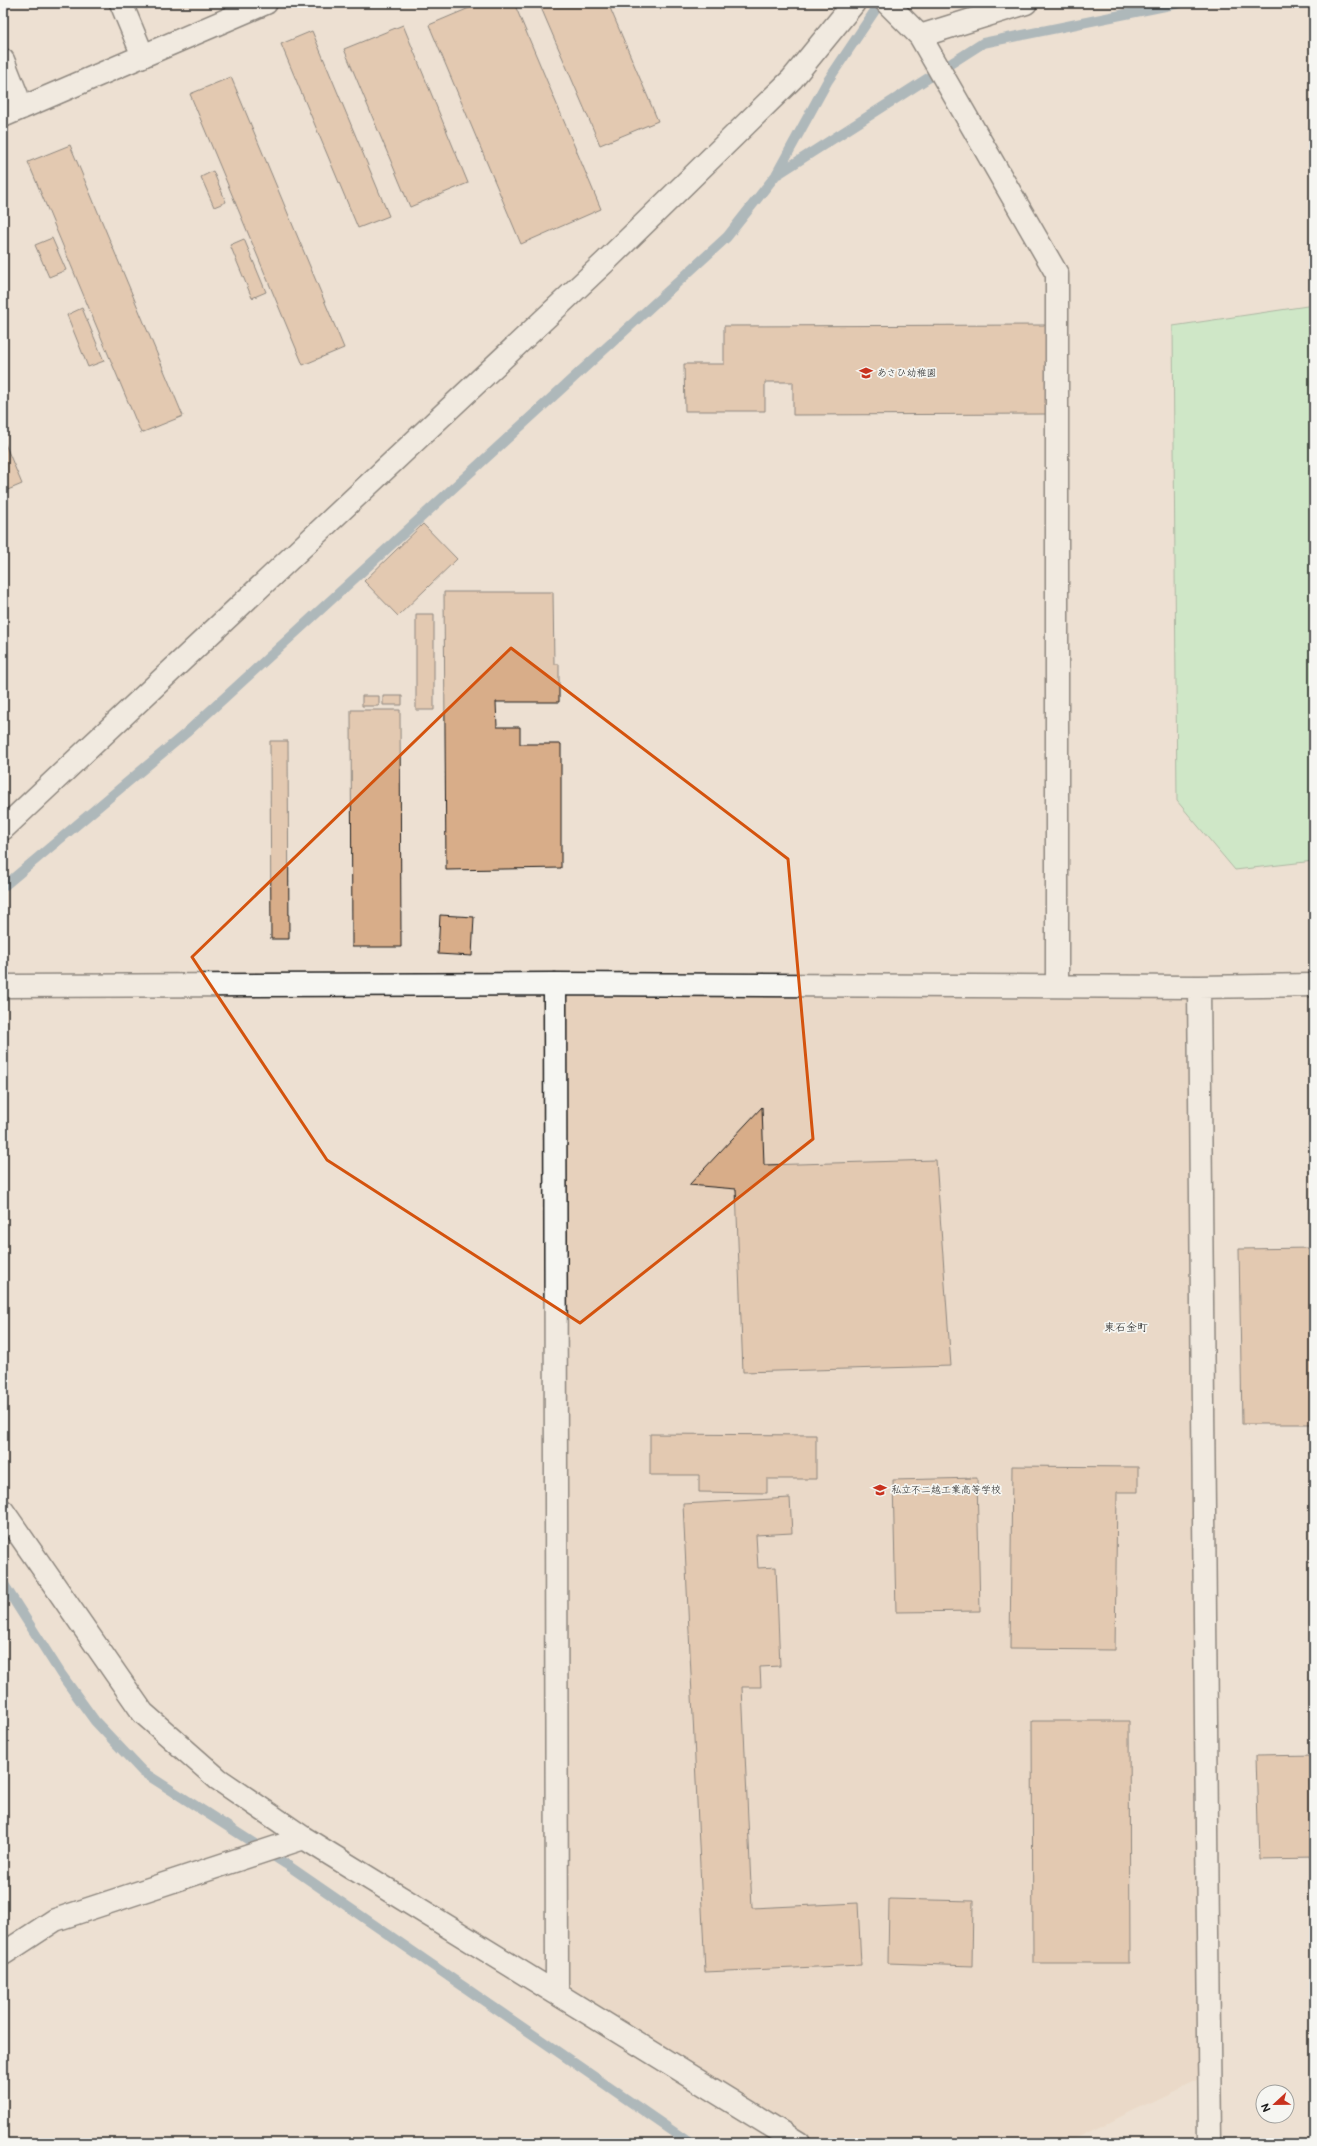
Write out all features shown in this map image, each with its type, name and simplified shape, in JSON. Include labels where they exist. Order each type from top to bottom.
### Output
[{"type":"street","points":[[121,3],[143,56]]},
{"type":"street","points":[[3,60],[12,112],[266,3]]},
{"type":"street","points":[[3,829],[606,262],[792,79],[854,3]]},
{"type":"street","points":[[887,3],[920,36],[1057,274],[1057,986]]},
{"type":"street","points":[[920,36],[1026,3]]},
{"type":"street","points":[[555,984],[557,1992]]},
{"type":"street","points":[[3,986],[555,984],[1199,987],[1314,984]]},
{"type":"street","points":[[1199,987],[1210,2143]]},
{"type":"street","points":[[3,1511],[143,1713],[218,1779],[304,1838],[557,1992],[799,2143]]},
{"type":"street","points":[[3,1954],[55,1920],[304,1838]]},
{"type":"highlighted area","points":[[511,648],[788,859],[813,1139],[580,1323],[327,1160],[192,957]]},
{"type":"shaded area","name":"私立不二越工業高等学校","points":[[555,984],[1199,987],[1209,2074],[1066,2143],[799,2143],[557,1993]]},
{"type":"green space","points":[[1314,305],[1314,861],[1235,870],[1177,801],[1173,326]]},
{"type":"building","points":[[481,3],[514,3],[601,209],[521,244],[429,25]]},
{"type":"building","points":[[539,3],[608,3],[658,121],[600,145]]},
{"type":"building","points":[[403,25],[468,183],[410,207],[344,49]]},
{"type":"building","points":[[312,31],[389,216],[358,228],[281,44]]},
{"type":"building","points":[[231,77],[344,348],[303,365],[190,94]]},
{"type":"building","points":[[70,145],[183,416],[141,433],[28,162]]},
{"type":"building","points":[[213,171],[226,202],[214,207],[201,177]]},
{"type":"building","points":[[52,238],[66,270],[49,277],[35,245]]},
{"type":"building","points":[[244,239],[266,292],[252,298],[230,245]]},
{"type":"building","points":[[82,308],[104,361],[88,367],[67,315]]},
{"type":"building","name":"あさひ幼稚園","points":[[1048,325],[1049,414],[793,415],[793,382],[765,382],[765,411],[685,411],[684,364],[724,364],[724,326]]},
{"type":"building","points":[[3,439],[22,484],[3,492]]},
{"type":"building","points":[[423,524],[457,559],[398,616],[364,581]]},
{"type":"building","points":[[444,592],[553,592],[554,664],[559,664],[559,702],[496,702],[497,727],[520,727],[520,744],[561,744],[561,868],[446,870]]},
{"type":"building","points":[[416,614],[434,614],[434,710],[416,710]]},
{"type":"building","points":[[362,696],[379,696],[379,706],[362,706]]},
{"type":"building","points":[[383,696],[402,696],[402,705],[383,705]]},
{"type":"building","points":[[351,710],[400,710],[401,947],[352,947]]},
{"type":"building","points":[[270,741],[288,741],[289,939],[271,939]]},
{"type":"building","points":[[440,915],[474,917],[472,956],[438,954]]},
{"type":"building","points":[[762,1107],[764,1165],[936,1160],[951,1366],[743,1372],[736,1189],[689,1185]]},
{"type":"building","points":[[1314,1248],[1314,1424],[1242,1424],[1239,1249]]},
{"type":"building","points":[[650,1434],[816,1435],[816,1479],[767,1479],[767,1493],[699,1492],[699,1475],[650,1475]]},
{"type":"building","points":[[1012,1466],[1138,1467],[1138,1492],[1117,1492],[1115,1650],[1010,1649]]},
{"type":"building","points":[[977,1478],[980,1611],[896,1612],[893,1480]]},
{"type":"building","points":[[790,1498],[792,1533],[756,1535],[758,1568],[776,1567],[780,1666],[760,1667],[761,1687],[742,1687],[752,1908],[858,1903],[861,1965],[705,1972],[683,1504]]},
{"type":"building","points":[[1032,1721],[1129,1721],[1130,1963],[1033,1963]]},
{"type":"building","points":[[1314,1755],[1314,1859],[1259,1860],[1256,1756]]},
{"type":"building","points":[[889,1899],[973,1901],[972,1966],[888,1963]]},
{"type":"waterway","points":[[3,887],[186,733],[727,237],[776,175],[827,82],[880,3]]},
{"type":"waterway","points":[[778,174],[983,43],[1180,3]]},
{"type":"waterway","points":[[3,1583],[61,1674],[95,1721],[143,1772],[286,1864],[690,2143]]},
{"type":"place","name":"あさひ幼稚園","points":[[866,373]]},
{"type":"place","name":"私立不二越工業高等学校","points":[[880,1490]]},
{"type":"district","name":"東石金町","points":[[1126,1327]]}]
